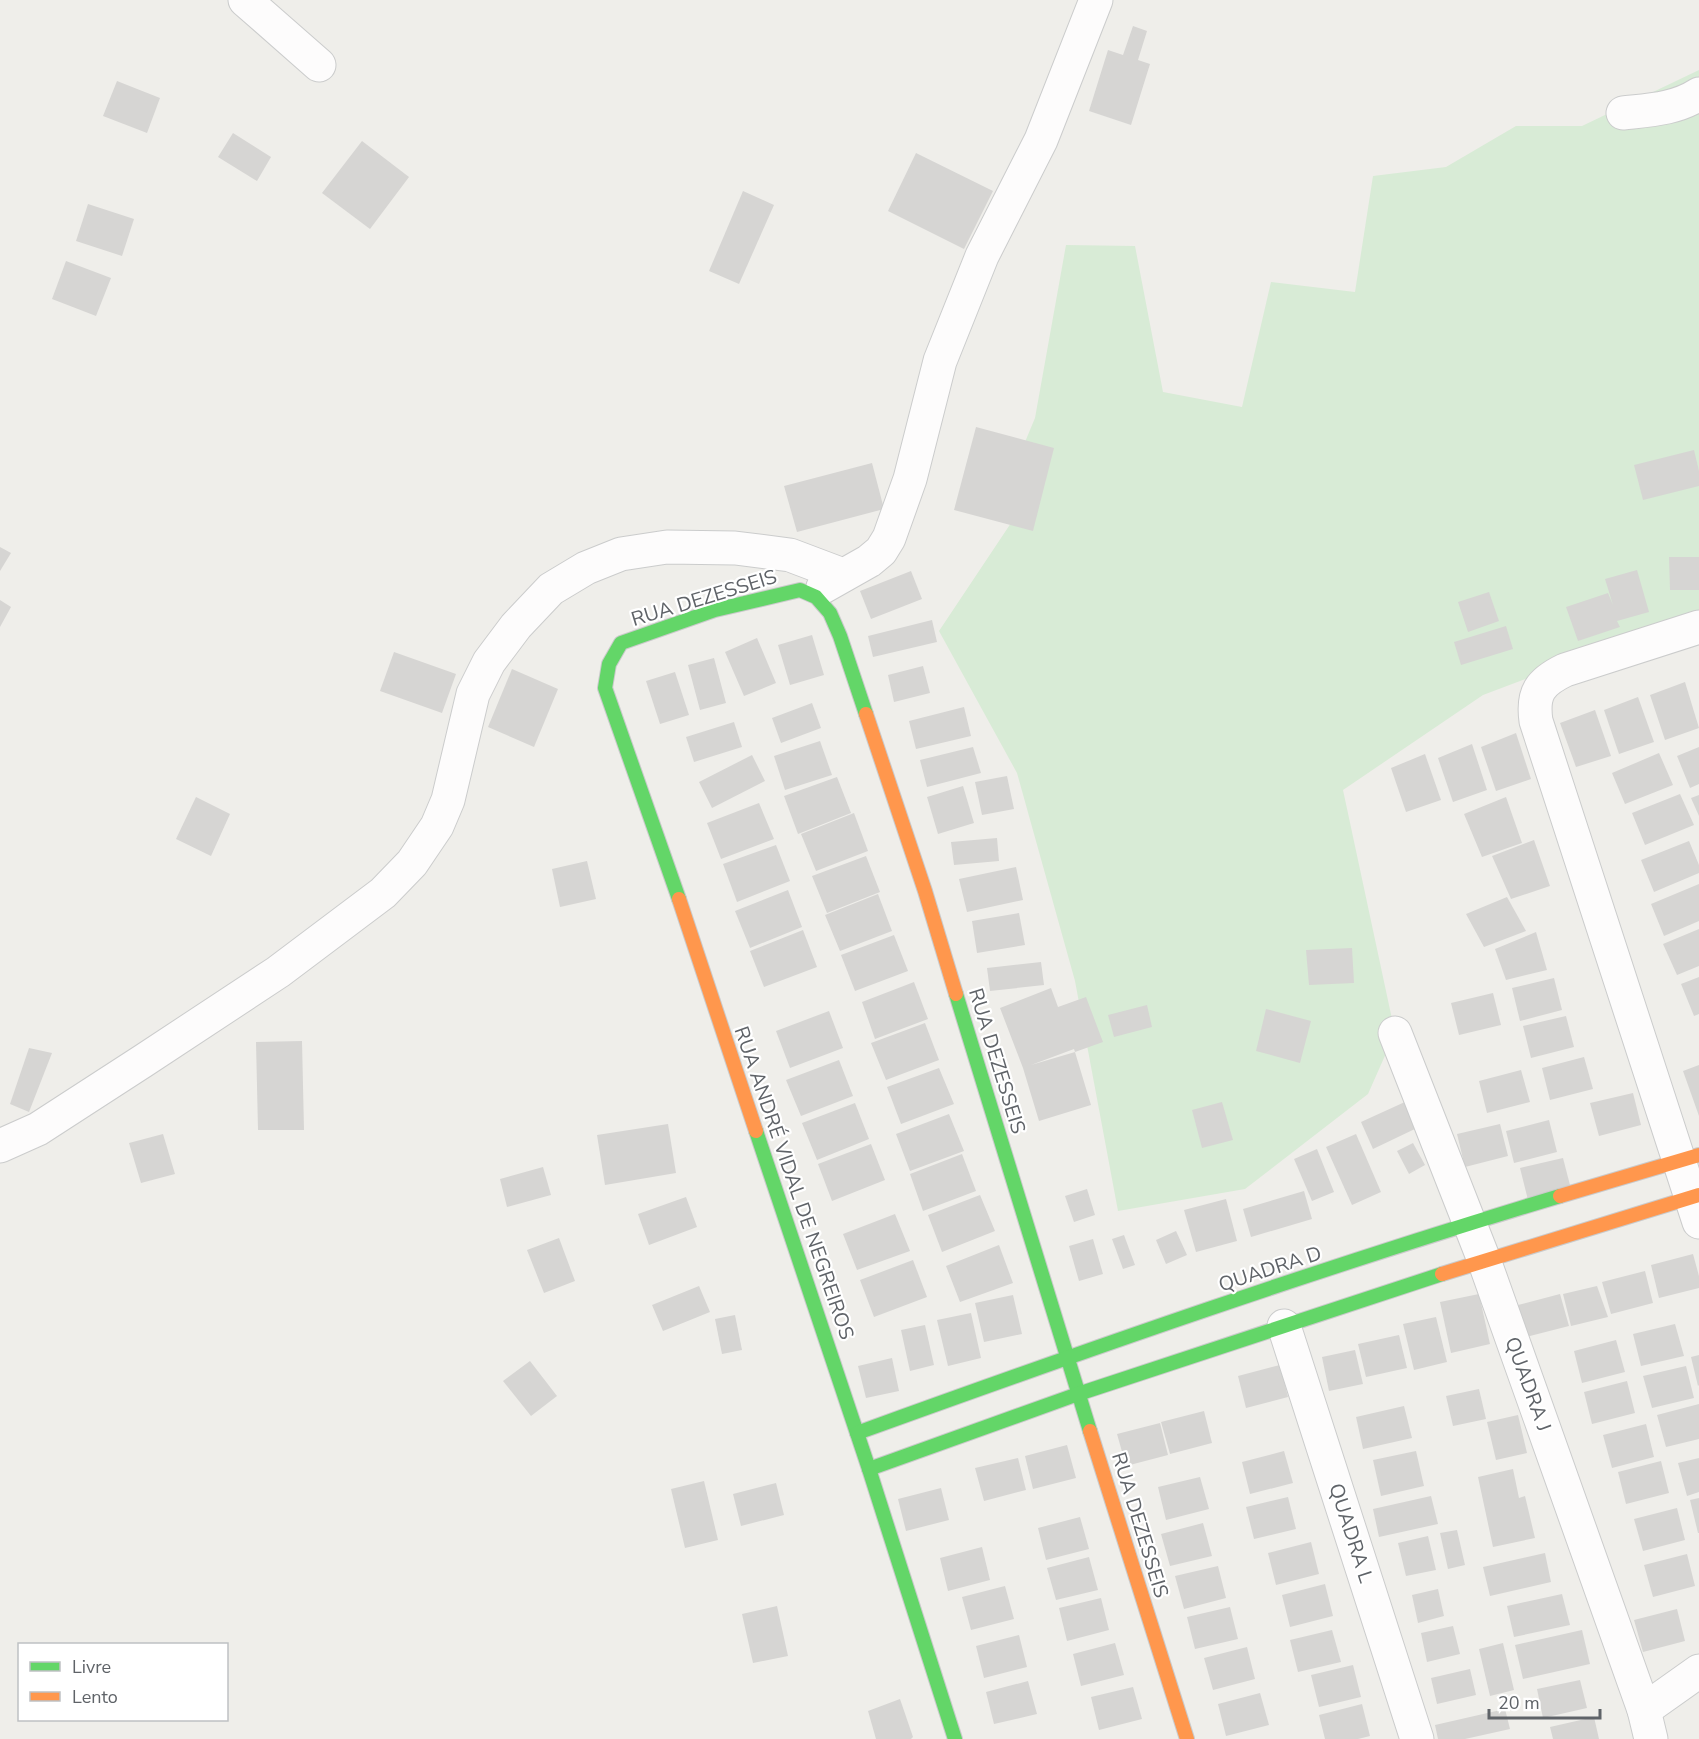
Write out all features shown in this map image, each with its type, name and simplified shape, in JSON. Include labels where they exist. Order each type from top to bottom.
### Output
[{"type":"street","points":[[245,0],[319,65]]},
{"type":"street","points":[[812,594],[868,561],[881,551],[889,538],[910,479],[940,361],[982,256],[1041,140],[1096,0]]},
{"type":"street","points":[[1623,113],[1666,108],[1688,101],[1699,94]]},
{"type":"street","points":[[0,1146],[38,1129],[163,1048],[278,972],[383,893],[412,863],[437,826],[448,800],[473,694],[489,662],[516,626],[551,589],[586,568],[621,554],[667,547],[735,548],[790,555],[843,575]]},
{"type":"street","name":"RUA DEZESSEIS","points":[[621,643],[715,610],[800,590],[812,594],[830,611],[925,891],[1078,1394],[1187,1739]]},
{"type":"street","points":[[869,1469],[1078,1394],[1484,1260],[1696,1205],[1688,1158],[1536,721],[1533,704],[1538,692],[1549,678],[1565,670],[1699,627]]},
{"type":"street","name":"RUA ANDRÉ VIDAL DE NEGREIROS","points":[[621,643],[611,656],[605,672],[604,688],[666,861],[869,1469],[955,1739]]},
{"type":"street","name":"QUADRA J","points":[[1395,1033],[1484,1260],[1648,1725]]},
{"type":"street","name":"QUADRA D","points":[[857,1433],[1067,1357],[1470,1223],[1688,1158]]},
{"type":"street","name":"QUADRA L","points":[[1284,1326],[1417,1739]]},
{"type":"street","points":[[1648,1725],[1699,1671]]},
{"type":"green space","points":[[1699,70],[1699,613],[1483,695],[1343,790],[1395,1033],[1368,1094],[1245,1189],[1118,1211],[1075,981],[1017,773],[939,631],[1013,520],[1015,466],[1035,418],[1066,245],[1135,246],[1163,392],[1242,407],[1271,282],[1355,292],[1373,176],[1446,167],[1516,126],[1582,126]]},
{"type":"building","points":[[1133,26],[1147,31],[1138,60],[1150,64],[1131,125],[1089,111],[1108,50],[1123,55]]},
{"type":"building","points":[[117,81],[160,98],[147,133],[103,116]]},
{"type":"building","points":[[233,133],[271,157],[257,181],[218,157]]},
{"type":"building","points":[[362,141],[409,177],[370,229],[322,193]]},
{"type":"building","points":[[916,153],[993,191],[964,249],[888,211]]},
{"type":"building","points":[[743,191],[774,205],[739,284],[709,271]]},
{"type":"building","points":[[88,204],[134,219],[122,256],[76,241]]},
{"type":"building","points":[[66,261],[111,278],[96,316],[52,299]]},
{"type":"building","points":[[976,427],[1054,448],[1033,531],[954,510]]},
{"type":"building","points":[[1694,450],[1699,471],[1699,486],[1643,500],[1634,465]]},
{"type":"building","points":[[872,463],[884,509],[797,532],[784,486]]},
{"type":"building","points":[[0,547],[11,553],[0,571]]},
{"type":"building","points":[[1669,557],[1699,557],[1699,590],[1670,590]]},
{"type":"building","points":[[1637,570],[1649,612],[1617,621],[1620,627],[1578,641],[1566,607],[1608,593],[1613,605],[1605,579]]},
{"type":"building","points":[[911,571],[922,599],[871,619],[860,591]]},
{"type":"building","points":[[1489,592],[1499,621],[1468,632],[1458,602]]},
{"type":"building","points":[[0,600],[11,607],[0,627]]},
{"type":"building","points":[[932,620],[937,642],[873,657],[868,636]]},
{"type":"building","points":[[1506,626],[1513,649],[1461,665],[1454,642]]},
{"type":"building","points":[[812,635],[824,675],[790,685],[778,645]]},
{"type":"building","points":[[757,638],[776,683],[744,696],[725,652]]},
{"type":"building","points":[[394,652],[456,674],[442,713],[380,691]]},
{"type":"building","points":[[714,658],[726,703],[700,710],[688,665]]},
{"type":"building","points":[[923,666],[930,693],[894,702],[888,675]]},
{"type":"building","points":[[512,669],[558,689],[534,747],[488,727]]},
{"type":"building","points":[[675,672],[689,715],[660,724],[646,681]]},
{"type":"building","points":[[1685,682],[1699,728],[1665,740],[1650,695]]},
{"type":"building","points":[[1638,697],[1654,742],[1619,754],[1604,710]]},
{"type":"building","points":[[812,703],[821,728],[781,743],[772,718]]},
{"type":"building","points":[[964,707],[971,736],[916,749],[909,721]]},
{"type":"building","points":[[1595,710],[1611,756],[1576,767],[1560,723]]},
{"type":"building","points":[[734,722],[742,747],[694,762],[686,737]]},
{"type":"building","points":[[1516,733],[1531,779],[1496,791],[1481,747]]},
{"type":"building","points":[[820,741],[832,775],[785,790],[774,756]]},
{"type":"building","points":[[1472,744],[1487,790],[1453,802],[1438,758]]},
{"type":"building","points":[[973,747],[981,773],[927,787],[920,760]]},
{"type":"building","points":[[1699,747],[1699,784],[1690,788],[1677,756]]},
{"type":"building","points":[[1659,753],[1673,785],[1625,804],[1612,773]]},
{"type":"building","points":[[1425,754],[1441,800],[1406,812],[1391,768]]},
{"type":"building","points":[[752,755],[765,781],[712,808],[699,782]]},
{"type":"building","points":[[1007,776],[1014,809],[982,815],[975,782]]},
{"type":"building","points":[[837,777],[851,813],[798,834],[784,796]]},
{"type":"building","points":[[963,786],[974,823],[938,834],[927,797]]},
{"type":"building","points":[[1680,794],[1694,825],[1645,845],[1632,813]]},
{"type":"building","points":[[1699,795],[1699,816],[1691,798]]},
{"type":"building","points":[[196,797],[230,814],[211,856],[176,839]]},
{"type":"building","points":[[1506,797],[1522,843],[1482,857],[1464,814]]},
{"type":"building","points":[[759,803],[774,839],[721,859],[707,823]]},
{"type":"building","points":[[854,813],[868,851],[816,871],[801,834]]},
{"type":"building","points":[[997,838],[999,861],[954,865],[951,842]]},
{"type":"building","points":[[1534,840],[1550,886],[1511,899],[1492,856]]},
{"type":"building","points":[[1689,841],[1699,865],[1699,873],[1654,892],[1641,860]]},
{"type":"building","points":[[776,845],[790,881],[737,902],[723,864]]},
{"type":"building","points":[[866,856],[880,892],[827,913],[812,876]]},
{"type":"building","points":[[587,861],[596,899],[560,907],[552,869]]},
{"type":"building","points":[[1016,867],[1023,900],[967,912],[959,879]]},
{"type":"building","points":[[1699,884],[1699,921],[1664,936],[1651,904]]},
{"type":"building","points":[[788,890],[802,927],[750,948],[735,911]]},
{"type":"building","points":[[878,894],[892,931],[840,951],[825,915]]},
{"type":"building","points":[[1507,897],[1526,931],[1484,947],[1466,914]]},
{"type":"building","points":[[1019,913],[1025,945],[977,953],[972,921]]},
{"type":"building","points":[[1699,929],[1699,966],[1677,975],[1663,944]]},
{"type":"building","points":[[803,930],[817,967],[764,987],[750,951]]},
{"type":"building","points":[[1536,932],[1547,970],[1506,980],[1495,949]]},
{"type":"building","points":[[894,935],[908,971],[855,991],[841,955]]},
{"type":"building","points":[[1352,948],[1354,983],[1309,985],[1306,950]]},
{"type":"building","points":[[1041,962],[1044,985],[990,991],[987,968]]},
{"type":"building","points":[[1699,977],[1699,1014],[1694,1016],[1681,984]]},
{"type":"building","points":[[1554,978],[1562,1010],[1520,1021],[1512,988]]},
{"type":"building","points":[[914,982],[928,1019],[875,1039],[862,1002]]},
{"type":"building","points":[[1051,988],[1058,1007],[1086,997],[1103,1042],[1075,1052],[1091,1105],[1039,1121],[1023,1068],[1000,1008]],"holes":[[[1074,1049],[1075,1052],[1031,1065]]]},
{"type":"building","points":[[1493,993],[1501,1025],[1459,1035],[1451,1003]]},
{"type":"building","points":[[1147,1005],[1152,1027],[1114,1037],[1108,1015]]},
{"type":"building","points":[[1266,1009],[1311,1021],[1300,1063],[1256,1051]]},
{"type":"building","points":[[829,1011],[843,1048],[790,1068],[776,1031]]},
{"type":"building","points":[[1566,1016],[1574,1047],[1531,1058],[1523,1026]]},
{"type":"building","points":[[925,1023],[939,1060],[886,1080],[871,1043]]},
{"type":"building","points":[[302,1041],[304,1130],[258,1130],[256,1042]]},
{"type":"building","points":[[29,1048],[52,1053],[29,1112],[10,1104]]},
{"type":"building","points":[[1584,1057],[1593,1089],[1550,1100],[1542,1068]]},
{"type":"building","points":[[839,1060],[853,1096],[801,1116],[786,1080]]},
{"type":"building","points":[[1699,1065],[1699,1116],[1683,1071]]},
{"type":"building","points":[[939,1068],[954,1104],[901,1124],[887,1087]]},
{"type":"building","points":[[1521,1070],[1530,1102],[1487,1113],[1479,1081]]},
{"type":"building","points":[[1633,1093],[1641,1125],[1599,1136],[1590,1103]]},
{"type":"building","points":[[1407,1101],[1419,1127],[1373,1149],[1361,1122]]},
{"type":"building","points":[[1222,1102],[1233,1140],[1202,1148],[1192,1110]]},
{"type":"building","points":[[855,1103],[869,1139],[817,1160],[802,1123]]},
{"type":"building","points":[[949,1114],[964,1151],[910,1171],[896,1134]]},
{"type":"building","points":[[1549,1120],[1557,1152],[1514,1163],[1506,1131]]},
{"type":"building","points":[[668,1124],[676,1173],[605,1185],[597,1135]]},
{"type":"building","points":[[1500,1124],[1508,1156],[1465,1167],[1457,1134]]},
{"type":"building","points":[[163,1134],[175,1174],[141,1183],[129,1143]]},
{"type":"building","points":[[1356,1134],[1381,1192],[1352,1205],[1326,1147]]},
{"type":"building","points":[[1413,1143],[1425,1165],[1409,1174],[1397,1151]]},
{"type":"building","points":[[871,1144],[885,1180],[832,1201],[818,1164]]},
{"type":"building","points":[[1317,1149],[1334,1192],[1312,1201],[1294,1159]]},
{"type":"building","points":[[962,1154],[976,1191],[923,1211],[910,1174]]},
{"type":"building","points":[[1563,1158],[1571,1189],[1528,1200],[1520,1168]]},
{"type":"building","points":[[543,1167],[551,1195],[507,1207],[500,1179]]},
{"type":"building","points":[[1087,1189],[1095,1215],[1074,1222],[1065,1196]]},
{"type":"building","points":[[1304,1191],[1312,1219],[1251,1237],[1243,1209]]},
{"type":"building","points":[[980,1195],[995,1231],[942,1252],[928,1215]]},
{"type":"building","points":[[686,1197],[697,1227],[649,1245],[638,1214]]},
{"type":"building","points":[[1226,1199],[1237,1241],[1196,1252],[1184,1210]]},
{"type":"building","points":[[895,1214],[910,1251],[857,1270],[843,1234]]},
{"type":"building","points":[[1176,1231],[1187,1255],[1166,1264],[1156,1240]]},
{"type":"building","points":[[1124,1235],[1135,1265],[1123,1269],[1112,1239]]},
{"type":"building","points":[[559,1238],[575,1281],[544,1293],[527,1250]]},
{"type":"building","points":[[1093,1239],[1103,1274],[1079,1281],[1069,1246]]},
{"type":"building","points":[[999,1245],[1013,1283],[960,1302],[946,1266]]},
{"type":"building","points":[[1693,1254],[1699,1276],[1699,1288],[1659,1298],[1651,1265]]},
{"type":"building","points":[[913,1260],[927,1297],[874,1317],[860,1280]]},
{"type":"building","points":[[1645,1271],[1653,1303],[1611,1314],[1602,1282]]},
{"type":"building","points":[[699,1286],[710,1312],[663,1331],[652,1305]]},
{"type":"building","points":[[1597,1286],[1608,1317],[1571,1326],[1563,1294]]},
{"type":"building","points":[[1479,1294],[1490,1344],[1451,1353],[1440,1302]]},
{"type":"building","points":[[1560,1294],[1569,1326],[1526,1337],[1518,1305]]},
{"type":"building","points":[[1013,1295],[1022,1334],[984,1342],[975,1303]]},
{"type":"building","points":[[971,1313],[981,1358],[948,1366],[937,1320]]},
{"type":"building","points":[[735,1315],[742,1350],[722,1354],[715,1319]]},
{"type":"building","points":[[1436,1317],[1447,1362],[1414,1370],[1403,1324]]},
{"type":"building","points":[[1675,1324],[1684,1356],[1641,1366],[1633,1334]]},
{"type":"building","points":[[925,1325],[934,1365],[910,1371],[901,1330]]},
{"type":"building","points":[[1399,1335],[1407,1368],[1366,1377],[1358,1344]]},
{"type":"building","points":[[1616,1340],[1625,1372],[1582,1383],[1574,1351]]},
{"type":"building","points":[[1355,1350],[1363,1384],[1329,1391],[1322,1357]]},
{"type":"building","points":[[1699,1355],[1699,1385],[1698,1386],[1691,1357]]},
{"type":"building","points":[[892,1358],[899,1391],[866,1398],[858,1366]]},
{"type":"building","points":[[530,1361],[557,1396],[531,1416],[503,1381]]},
{"type":"building","points":[[1280,1365],[1288,1397],[1246,1408],[1238,1376]]},
{"type":"building","points":[[1686,1366],[1694,1398],[1652,1408],[1643,1376]]},
{"type":"building","points":[[1627,1381],[1635,1413],[1592,1424],[1584,1392]]},
{"type":"building","points":[[1479,1389],[1486,1419],[1453,1426],[1446,1396]]},
{"type":"building","points":[[1699,1404],[1699,1439],[1666,1447],[1657,1415]]},
{"type":"building","points":[[1404,1406],[1412,1438],[1363,1449],[1356,1417]]},
{"type":"building","points":[[1204,1411],[1212,1443],[1170,1454],[1161,1422]]},
{"type":"building","points":[[1518,1415],[1527,1453],[1496,1460],[1487,1422]]},
{"type":"building","points":[[1160,1423],[1168,1455],[1126,1466],[1117,1434]]},
{"type":"building","points":[[1646,1424],[1654,1457],[1612,1468],[1603,1435]]},
{"type":"building","points":[[1067,1445],[1076,1478],[1033,1489],[1025,1456]]},
{"type":"building","points":[[1284,1451],[1293,1483],[1250,1494],[1242,1462]]},
{"type":"building","points":[[1416,1451],[1424,1486],[1381,1496],[1373,1460]]},
{"type":"building","points":[[1018,1458],[1026,1490],[984,1501],[975,1468]]},
{"type":"building","points":[[1699,1458],[1699,1492],[1687,1496],[1678,1463]]},
{"type":"building","points":[[1661,1461],[1669,1493],[1626,1504],[1618,1472]]},
{"type":"building","points":[[1513,1469],[1519,1498],[1525,1496],[1535,1538],[1493,1547],[1478,1477]]},
{"type":"building","points":[[1200,1477],[1209,1509],[1166,1520],[1158,1487]]},
{"type":"building","points":[[704,1481],[718,1540],[685,1548],[671,1489]]},
{"type":"building","points":[[776,1483],[784,1515],[741,1526],[733,1494]]},
{"type":"building","points":[[941,1488],[949,1520],[906,1531],[898,1499]]},
{"type":"building","points":[[1431,1496],[1438,1524],[1379,1537],[1373,1509]]},
{"type":"building","points":[[1288,1497],[1296,1529],[1254,1539],[1246,1507]]},
{"type":"building","points":[[1699,1498],[1699,1533],[1698,1533],[1690,1500]]},
{"type":"building","points":[[1677,1508],[1685,1540],[1643,1551],[1634,1519]]},
{"type":"building","points":[[1080,1517],[1089,1549],[1046,1560],[1038,1528]]},
{"type":"building","points":[[1203,1523],[1212,1556],[1170,1566],[1161,1534]]},
{"type":"building","points":[[1457,1530],[1465,1565],[1448,1569],[1440,1533]]},
{"type":"building","points":[[1428,1536],[1436,1570],[1406,1576],[1398,1543]]},
{"type":"building","points":[[1311,1542],[1319,1574],[1276,1585],[1268,1553]]},
{"type":"building","points":[[982,1547],[990,1580],[948,1591],[940,1558]]},
{"type":"building","points":[[1545,1553],[1551,1582],[1490,1596],[1483,1567]]},
{"type":"building","points":[[1687,1554],[1695,1586],[1653,1597],[1644,1565]]},
{"type":"building","points":[[1089,1557],[1098,1590],[1056,1600],[1047,1568]]},
{"type":"building","points":[[1218,1566],[1226,1598],[1184,1609],[1175,1576]]},
{"type":"building","points":[[1325,1584],[1333,1616],[1290,1627],[1282,1595]]},
{"type":"building","points":[[1005,1586],[1014,1619],[971,1630],[962,1597]]},
{"type":"building","points":[[1438,1589],[1444,1616],[1418,1623],[1412,1595]]},
{"type":"building","points":[[1562,1594],[1570,1625],[1514,1637],[1507,1606]]},
{"type":"building","points":[[1101,1598],[1109,1630],[1067,1641],[1059,1608]]},
{"type":"building","points":[[777,1606],[788,1656],[753,1663],[742,1614]]},
{"type":"building","points":[[1230,1607],[1238,1639],[1195,1649],[1187,1617]]},
{"type":"building","points":[[1677,1609],[1685,1641],[1643,1652],[1634,1620]]},
{"type":"building","points":[[1453,1626],[1460,1654],[1427,1662],[1421,1633]]},
{"type":"building","points":[[1332,1630],[1341,1662],[1298,1672],[1290,1640]]},
{"type":"building","points":[[1582,1630],[1590,1664],[1523,1679],[1515,1645]]},
{"type":"building","points":[[1019,1635],[1027,1667],[984,1678],[976,1646]]},
{"type":"building","points":[[1115,1643],[1124,1675],[1081,1686],[1073,1654]]},
{"type":"building","points":[[1503,1643],[1514,1690],[1490,1696],[1479,1649]]},
{"type":"building","points":[[1247,1647],[1255,1679],[1213,1690],[1204,1658]]},
{"type":"building","points":[[1353,1665],[1361,1697],[1319,1707],[1311,1675]]},
{"type":"building","points":[[1470,1669],[1476,1695],[1437,1704],[1431,1678]]},
{"type":"building","points":[[1580,1680],[1587,1708],[1543,1718],[1537,1689]]},
{"type":"building","points":[[1028,1681],[1037,1714],[994,1724],[986,1692]]},
{"type":"building","points":[[1133,1687],[1142,1719],[1099,1730],[1091,1697]]},
{"type":"building","points":[[1260,1693],[1269,1725],[1226,1736],[1218,1704]]},
{"type":"building","points":[[900,1699],[913,1737],[911,1739],[876,1739],[868,1711]]},
{"type":"building","points":[[1362,1704],[1370,1736],[1358,1739],[1325,1739],[1319,1715]]},
{"type":"building","points":[[1505,1709],[1510,1729],[1465,1739],[1438,1739],[1435,1725]]},
{"type":"building","points":[[1594,1717],[1599,1739],[1553,1739],[1550,1727]]},
{"type":"traffic: fast","points":[[679,899],[605,688],[609,664],[621,643],[715,610],[800,590],[816,597],[830,613],[866,714]]},
{"type":"traffic: fast","points":[[956,994],[1090,1431]]},
{"type":"traffic: fast","points":[[756,1131],[869,1469],[955,1739]]},
{"type":"traffic: fast","points":[[857,1433],[1207,1310],[1383,1251],[1560,1196]]},
{"type":"traffic: fast","points":[[869,1469],[1078,1394],[1442,1274]]},
{"type":"traffic: slow","points":[[866,714],[925,891],[956,994]]},
{"type":"traffic: slow","points":[[679,899],[756,1131]]},
{"type":"traffic: slow","points":[[1560,1196],[1699,1155]]},
{"type":"traffic: slow","points":[[1442,1274],[1699,1195]]},
{"type":"traffic: slow","points":[[1090,1431],[1187,1739]]}]
